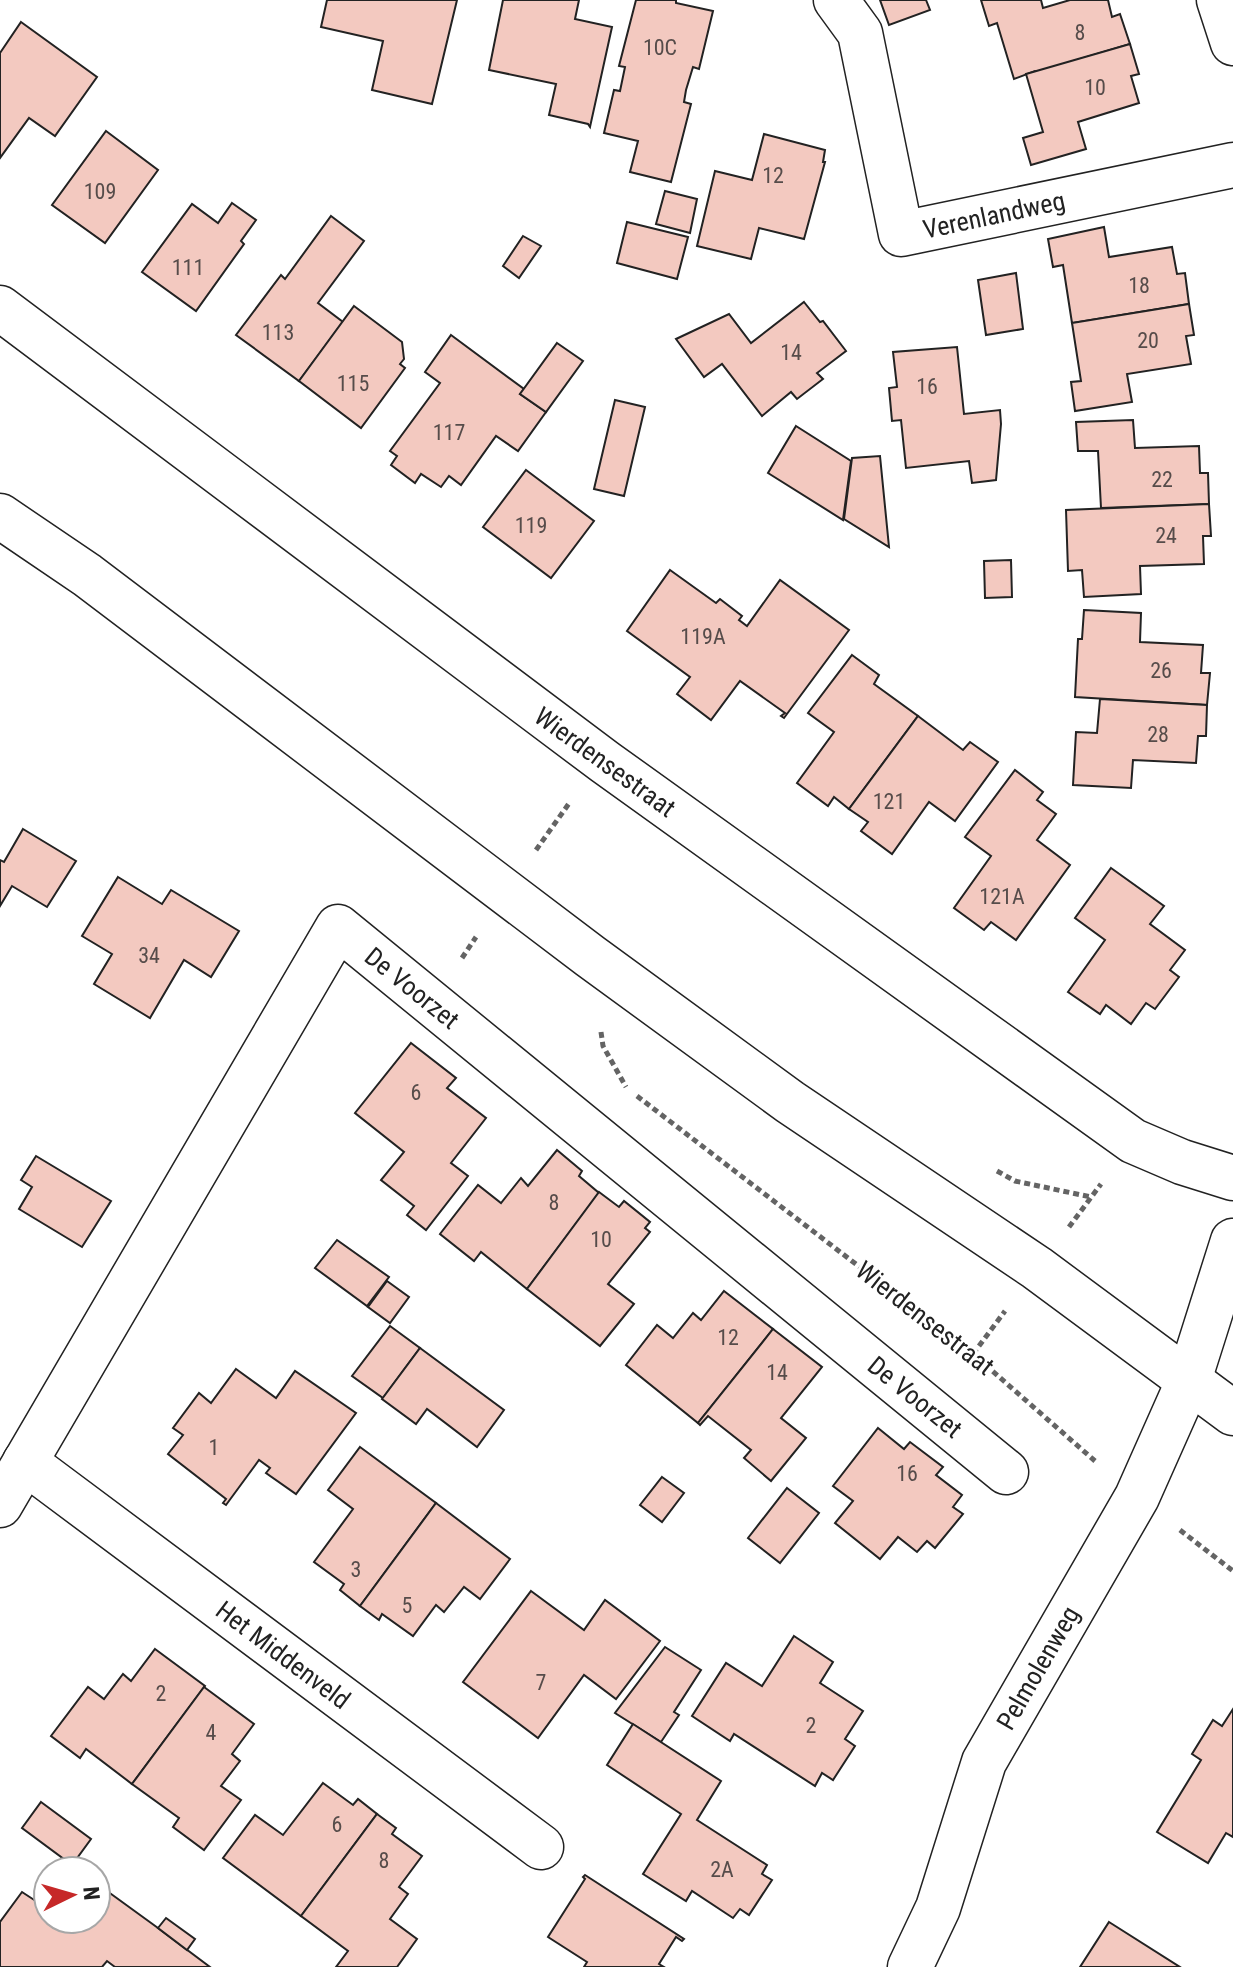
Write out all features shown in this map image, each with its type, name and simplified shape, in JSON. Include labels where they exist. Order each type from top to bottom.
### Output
[{"type":"street","name":"Verenlandweg","points":[[836,0],[860,33],[901,234],[1233,165]]},
{"type":"street","points":[[1219,0],[1233,43]]},
{"type":"street","name":"Wierdensestraat","points":[[0,308],[605,762],[1133,1141],[1182,1162],[1233,1178]]},
{"type":"street","points":[[0,516],[99,585],[590,956],[790,1102],[1037,1268],[1233,1413]]},
{"type":"street","name":"De Voorzet","points":[[0,1505],[338,927],[1006,1472]]},
{"type":"street","points":[[1189,1380],[1233,1241]]},
{"type":"street","name":"Pelmolenweg","points":[[910,1967],[938,1908],[984,1762],[1137,1497],[1189,1380]]},
{"type":"street","name":"Het Middenveld","points":[[25,1462],[541,1847]]},
{"type":"path","points":[[538,848],[577,793]]},
{"type":"path","name":"Wierdensestraat","points":[[590,956],[603,1046],[623,1085],[973,1354],[1137,1497],[1233,1571]]},
{"type":"building","points":[[327,0],[457,0],[432,104],[372,90],[383,41],[321,27]]},
{"type":"building","points":[[503,0],[579,0],[575,19],[612,27],[590,127],[549,115],[556,84],[489,70]]},
{"type":"building","points":[[636,0],[676,0],[676,3],[713,11],[699,69],[693,67],[686,90],[684,102],[691,104],[671,182],[630,172],[638,141],[604,133],[614,90],[620,91],[625,67],[619,66]]},
{"type":"building","points":[[880,0],[926,0],[930,10],[889,25]]},
{"type":"building","points":[[981,0],[1041,0],[1043,8],[1070,0],[1108,0],[1112,17],[1120,14],[1130,44],[1014,79],[997,23],[989,26]]},
{"type":"building","points":[[21,22],[97,77],[55,136],[29,118],[0,158],[0,53]]},
{"type":"building","points":[[1130,44],[1139,74],[1131,76],[1139,103],[1078,122],[1086,149],[1031,165],[1023,138],[1043,132],[1026,74]]},
{"type":"building","points":[[106,131],[158,170],[105,243],[52,205]]},
{"type":"building","points":[[764,134],[825,150],[825,162],[804,239],[759,228],[751,259],[697,246],[715,171],[752,180]]},
{"type":"building","points":[[665,191],[697,199],[690,233],[656,224]]},
{"type":"building","points":[[232,203],[256,220],[241,241],[244,244],[196,311],[142,272],[192,204],[218,223]]},
{"type":"building","points":[[331,216],[364,241],[318,303],[343,322],[299,381],[236,335],[281,275],[285,279]]},
{"type":"building","points":[[627,222],[688,237],[677,279],[617,263]]},
{"type":"building","points":[[1104,227],[1109,257],[1172,247],[1177,274],[1185,273],[1189,304],[1072,323],[1063,265],[1053,267],[1048,239]]},
{"type":"building","points":[[523,236],[541,246],[519,278],[503,266]]},
{"type":"building","points":[[1016,273],[1023,329],[986,335],[978,280]]},
{"type":"building","points":[[804,302],[846,351],[817,373],[823,379],[797,399],[791,392],[762,416],[722,364],[704,377],[676,339],[729,314],[751,343]]},
{"type":"building","points":[[1189,304],[1194,335],[1186,336],[1191,364],[1127,374],[1132,402],[1075,411],[1071,382],[1081,381],[1072,323]]},
{"type":"building","points":[[354,306],[402,342],[404,359],[400,364],[405,368],[361,428],[299,381]]},
{"type":"building","points":[[451,335],[524,389],[520,394],[546,412],[518,451],[496,436],[461,485],[449,476],[441,487],[421,474],[415,483],[391,465],[397,456],[390,451],[440,383],[425,372]]},
{"type":"building","points":[[557,343],[583,361],[546,412],[520,394]]},
{"type":"building","points":[[957,347],[964,414],[1000,410],[996,480],[972,483],[969,461],[906,468],[901,420],[892,421],[889,388],[897,387],[893,352]]},
{"type":"building","points":[[615,400],[645,407],[624,496],[594,489]]},
{"type":"building","points":[[1133,420],[1135,448],[1199,446],[1200,473],[1208,473],[1209,504],[1101,508],[1098,451],[1078,451],[1076,422]]},
{"type":"building","points":[[796,426],[851,461],[843,520],[768,473]]},
{"type":"building","points":[[880,456],[889,547],[844,519],[852,458]]},
{"type":"building","points":[[526,470],[594,521],[551,578],[483,527]]},
{"type":"building","points":[[1209,504],[1211,536],[1203,536],[1204,564],[1140,566],[1141,594],[1084,597],[1082,570],[1068,571],[1066,510]]},
{"type":"building","points":[[1011,560],[1012,597],[985,598],[984,561]]},
{"type":"building","points":[[670,570],[716,603],[720,599],[742,616],[739,620],[747,626],[780,580],[849,630],[784,718],[781,716],[785,713],[740,681],[711,720],[677,694],[690,677],[627,631]]},
{"type":"building","points":[[1084,610],[1141,613],[1140,642],[1203,645],[1201,673],[1210,673],[1207,705],[1075,697],[1078,639],[1082,639]]},
{"type":"building","points":[[852,655],[879,675],[874,684],[918,716],[849,809],[834,797],[828,806],[797,783],[834,732],[808,713]]},
{"type":"building","points":[[1100,699],[1207,705],[1206,736],[1198,736],[1196,763],[1133,760],[1131,788],[1073,785],[1076,732],[1097,733]]},
{"type":"building","points":[[918,716],[963,750],[970,742],[998,762],[955,821],[929,802],[892,854],[861,831],[868,822],[849,809]]},
{"type":"building","points":[[1015,770],[1043,792],[1037,800],[1056,814],[1037,840],[1070,865],[1016,940],[991,922],[984,930],[954,908],[991,856],[965,837]]},
{"type":"building","points":[[23,829],[76,861],[47,907],[12,886],[0,906],[0,860],[4,862]]},
{"type":"building","points":[[1111,868],[1164,906],[1150,924],[1185,950],[1170,970],[1179,977],[1155,1009],[1146,1003],[1131,1024],[1106,1005],[1100,1014],[1068,992],[1105,940],[1075,918]]},
{"type":"building","points":[[118,877],[162,904],[171,890],[239,931],[211,977],[184,960],[150,1018],[94,984],[112,954],[82,936]]},
{"type":"building","points":[[411,1043],[456,1078],[447,1088],[486,1118],[451,1163],[468,1176],[426,1230],[407,1215],[414,1206],[381,1180],[404,1152],[355,1113]]},
{"type":"building","points":[[557,1150],[582,1171],[579,1176],[599,1193],[527,1289],[481,1252],[474,1261],[440,1234],[478,1185],[501,1203],[521,1178],[528,1186]]},
{"type":"building","points":[[36,1156],[111,1201],[82,1247],[19,1209],[32,1187],[21,1180]]},
{"type":"building","points":[[599,1192],[619,1207],[624,1201],[650,1222],[645,1228],[650,1232],[608,1284],[634,1304],[600,1346],[527,1289]]},
{"type":"building","points":[[337,1240],[389,1277],[367,1306],[315,1268]]},
{"type":"building","points":[[387,1281],[409,1297],[390,1323],[368,1307]]},
{"type":"building","points":[[724,1291],[773,1329],[698,1423],[626,1365],[657,1325],[673,1338],[693,1313],[701,1320]]},
{"type":"building","points":[[390,1326],[420,1348],[383,1398],[352,1376]]},
{"type":"building","points":[[773,1329],[822,1367],[781,1418],[806,1438],[771,1481],[744,1458],[751,1450],[708,1416],[700,1425],[698,1423]]},
{"type":"building","points":[[420,1348],[504,1410],[477,1447],[427,1409],[416,1424],[382,1399]]},
{"type":"building","points":[[236,1369],[276,1398],[295,1371],[356,1413],[296,1494],[266,1473],[270,1468],[259,1460],[226,1505],[223,1503],[226,1499],[168,1454],[183,1435],[173,1428],[199,1393],[211,1403]]},
{"type":"building","points":[[878,1428],[904,1449],[910,1442],[943,1467],[936,1475],[962,1495],[953,1507],[963,1514],[935,1548],[927,1541],[917,1552],[898,1537],[880,1559],[835,1523],[853,1501],[833,1486]]},
{"type":"building","points":[[360,1447],[436,1503],[360,1606],[340,1590],[344,1584],[314,1562],[353,1509],[328,1490]]},
{"type":"building","points":[[662,1477],[684,1493],[662,1522],[640,1505]]},
{"type":"building","points":[[787,1488],[819,1513],[780,1563],[748,1538]]},
{"type":"building","points":[[436,1503],[510,1559],[480,1599],[464,1587],[444,1612],[436,1605],[413,1636],[382,1614],[379,1620],[360,1606]]},
{"type":"building","points":[[531,1591],[584,1630],[605,1600],[660,1641],[616,1699],[584,1675],[538,1738],[463,1682]]},
{"type":"building","points":[[794,1636],[833,1662],[820,1683],[863,1711],[845,1739],[855,1746],[833,1780],[822,1773],[815,1786],[734,1734],[730,1741],[692,1716],[726,1663],[762,1686]]},
{"type":"building","points":[[665,1647],[701,1670],[674,1712],[679,1715],[661,1742],[615,1713]]},
{"type":"building","points":[[155,1649],[205,1686],[132,1784],[86,1749],[80,1758],[51,1736],[88,1687],[104,1699],[123,1674],[131,1681]]},
{"type":"building","points":[[204,1687],[254,1724],[232,1754],[240,1761],[221,1786],[241,1800],[204,1850],[173,1827],[179,1818],[132,1784]]},
{"type":"building","points":[[1233,1709],[1233,1837],[1226,1833],[1208,1863],[1157,1832],[1201,1760],[1192,1754],[1213,1720],[1222,1726]]},
{"type":"building","points":[[633,1724],[721,1781],[697,1820],[767,1865],[762,1874],[772,1880],[749,1915],[740,1909],[733,1918],[692,1891],[686,1901],[643,1874],[681,1814],[607,1765]]},
{"type":"building","points":[[323,1783],[353,1805],[358,1799],[377,1814],[301,1916],[223,1858],[255,1815],[283,1835]]},
{"type":"building","points":[[41,1802],[91,1839],[79,1855],[58,1855],[22,1828]]},
{"type":"building","points":[[377,1814],[396,1828],[392,1834],[422,1856],[399,1887],[408,1894],[390,1919],[417,1939],[397,1967],[336,1967],[348,1951],[301,1916]]},
{"type":"building","points":[[585,1875],[684,1939],[682,1941],[676,1937],[659,1964],[664,1967],[584,1967],[587,1962],[548,1937]]},
{"type":"building","points":[[22,1892],[32,1899],[32,1935],[112,1935],[112,1895],[210,1967],[115,1967],[107,1961],[102,1967],[0,1967],[0,1922]]},
{"type":"building","points":[[166,1918],[195,1939],[187,1950],[158,1928]]},
{"type":"building","points":[[1109,1922],[1180,1967],[1080,1967]]}]
